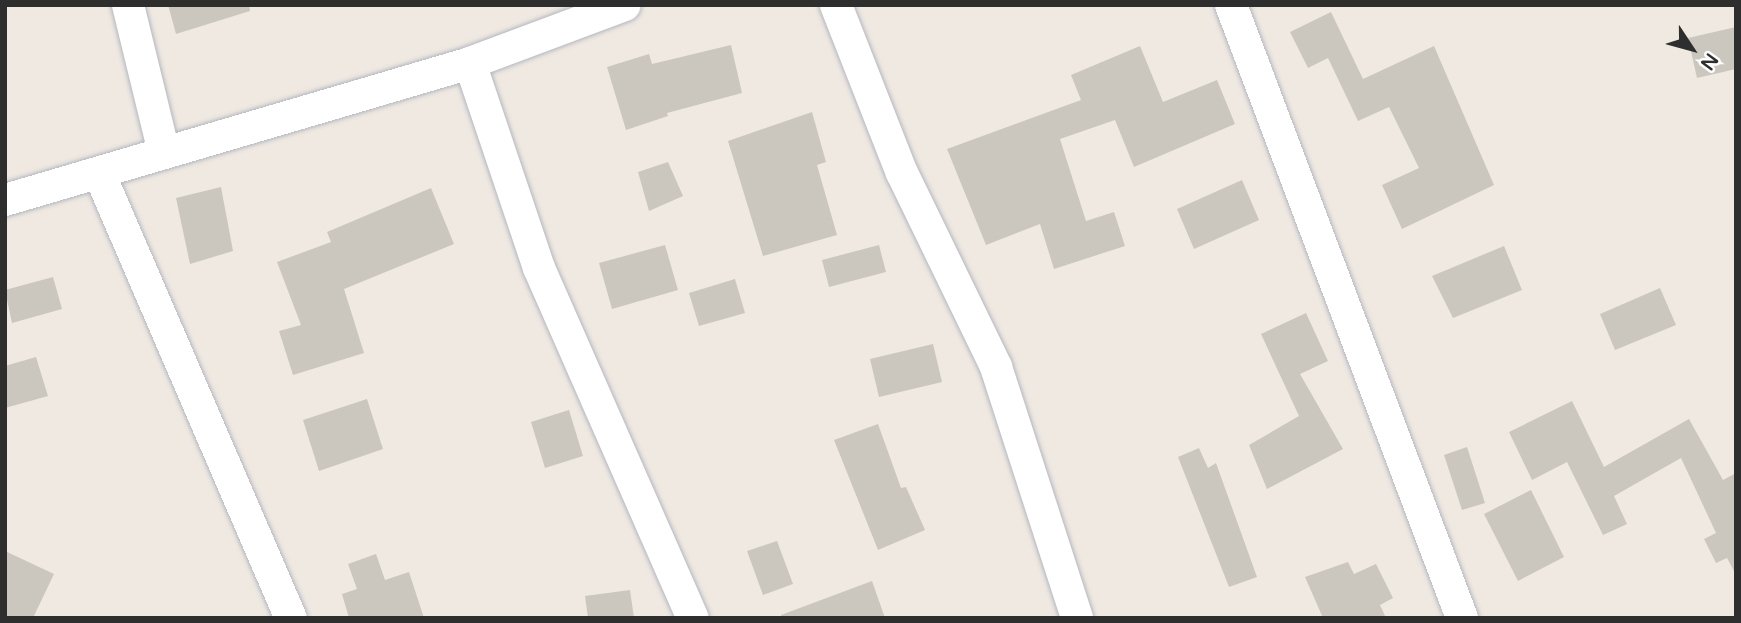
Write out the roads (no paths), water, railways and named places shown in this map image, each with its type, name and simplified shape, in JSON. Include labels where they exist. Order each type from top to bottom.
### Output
[{"type":"street","points":[[128,5],[164,153]]},
{"type":"street","points":[[5,200],[100,175],[164,153],[470,63],[625,5]]},
{"type":"street","points":[[836,5],[902,173],[996,367],[1077,618]]},
{"type":"street","points":[[1231,5],[1462,618]]},
{"type":"street","points":[[470,63],[539,268],[693,618]]},
{"type":"street","points":[[100,175],[291,618]]}]
